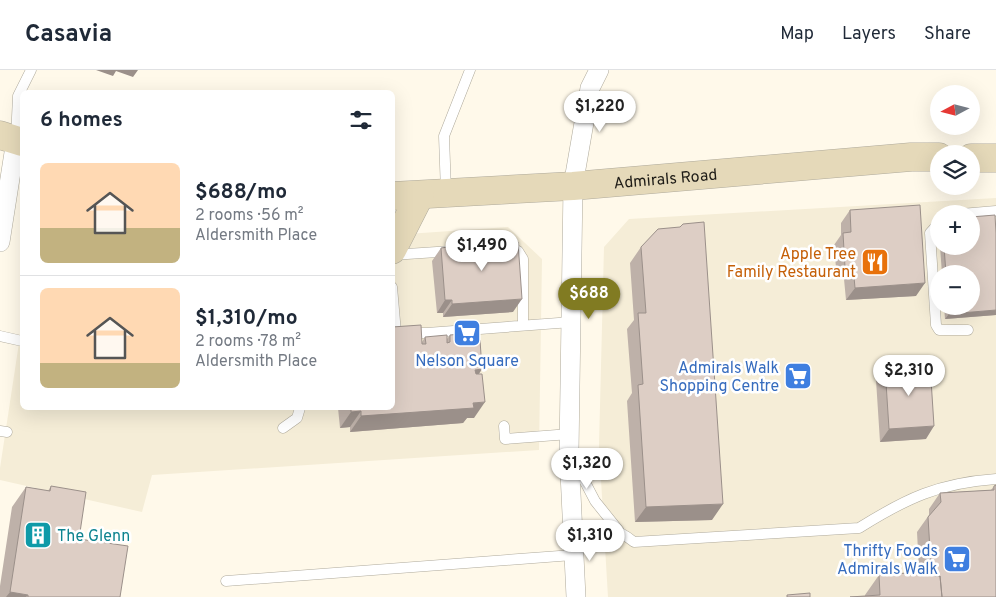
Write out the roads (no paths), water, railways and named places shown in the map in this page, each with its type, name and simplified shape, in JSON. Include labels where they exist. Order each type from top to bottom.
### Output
[{"type":"main road","name":"Admirals Road","points":[[395,196],[573,186],[911,157],[930,157]]},
{"type":"main road","points":[[980,158],[996,158]]},
{"type":"main road","points":[[395,244],[420,195]]},
{"type":"street","points":[[576,597],[571,529],[570,443],[573,186],[590,88],[599,70]]},
{"type":"street","points":[[0,242],[13,139]]},
{"type":"lane","points":[[21,90],[31,70]]},
{"type":"lane","points":[[446,193],[444,136],[470,70]]},
{"type":"lane","points":[[13,139],[20,92]]},
{"type":"lane","points":[[980,212],[996,211]]},
{"type":"lane","points":[[501,247],[511,246],[518,251],[523,259],[523,325]]},
{"type":"lane","points":[[395,255],[462,250]]},
{"type":"lane","points":[[931,255],[936,325],[939,330],[968,330]]},
{"type":"lane","points":[[395,333],[427,333],[572,322]]},
{"type":"lane","points":[[0,336],[20,341]]},
{"type":"lane","points":[[283,428],[297,418],[299,410]]},
{"type":"lane","points":[[504,426],[505,439],[570,443],[595,501],[619,532]]},
{"type":"lane","points":[[571,529],[607,527],[634,542],[859,528],[880,514],[935,488],[965,481],[996,479]]},
{"type":"lane","points":[[226,581],[573,555]]},
{"type":"place","name":"Apple Tree Family Restaurant","points":[[875,262]]},
{"type":"place","name":"Nelson Square","points":[[467,333]]},
{"type":"place","name":"Admirals Walk Shopping Centre","points":[[798,376]]},
{"type":"place","name":"The Glenn","points":[[38,535]]},
{"type":"place","name":"Thrifty Foods Admirals Walk","points":[[957,559]]}]
